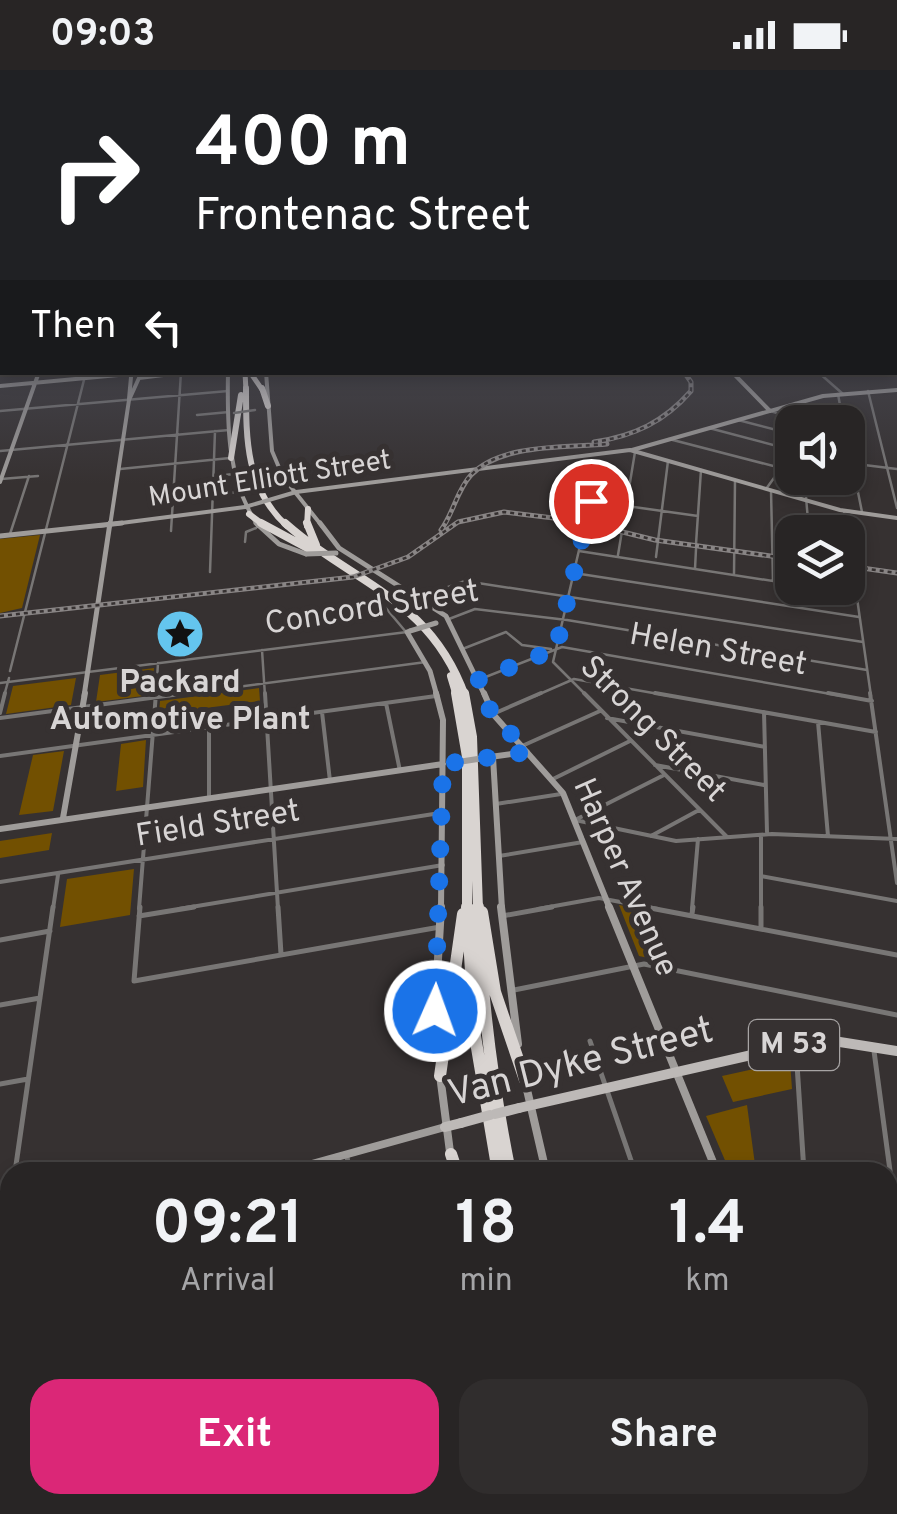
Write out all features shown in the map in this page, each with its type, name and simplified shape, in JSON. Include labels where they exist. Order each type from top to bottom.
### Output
[{"type":"highway","points":[[231,458],[244,375]]},
{"type":"highway","points":[[245,375],[249,451],[256,483],[284,523],[324,552]]},
{"type":"highway","points":[[248,375],[262,388],[268,408]]},
{"type":"highway","points":[[242,389],[245,462],[250,483],[278,524],[411,609],[437,638],[459,676],[472,738],[474,1041],[496,1162]]},
{"type":"highway","points":[[308,509],[307,528],[324,552]]},
{"type":"highway","points":[[247,510],[287,540],[324,552]]},
{"type":"highway","points":[[440,1076],[472,897]]},
{"type":"highway","points":[[472,897],[495,992],[525,1080]]},
{"type":"highway","points":[[472,897],[483,1027],[508,1162]]},
{"type":"highway","points":[[450,1154],[453,1162]]},
{"type":"main road","name":"Van Dyke Street","points":[[445,1128],[606,1086],[795,1044],[827,1039],[897,1051]]},
{"type":"street","points":[[0,481],[38,375]]},
{"type":"street","points":[[10,671],[85,375]]},
{"type":"street","points":[[171,532],[181,375]]},
{"type":"street","points":[[228,375],[231,458],[238,492],[256,528],[246,532]]},
{"type":"street","points":[[266,375],[278,468],[308,509],[324,552]]},
{"type":"street","points":[[735,375],[775,412]]},
{"type":"street","points":[[821,375],[841,394],[842,405]]},
{"type":"street","points":[[0,386],[135,377],[78,745],[63,818]]},
{"type":"street","points":[[630,450],[795,404],[841,394],[897,390]]},
{"type":"street","points":[[0,410],[228,392]]},
{"type":"street","points":[[868,392],[897,508]]},
{"type":"street","points":[[795,404],[799,405]]},
{"type":"street","points":[[197,415],[268,408]]},
{"type":"street","points":[[738,420],[775,430]]},
{"type":"street","points":[[709,428],[775,447]]},
{"type":"street","points":[[0,450],[228,430]]},
{"type":"street","points":[[210,572],[215,431]]},
{"type":"street","points":[[669,439],[775,466]]},
{"type":"street","points":[[618,557],[636,453],[630,450]]},
{"type":"street","name":"Mount Elliott Street","points":[[0,536],[247,510],[296,492],[630,450],[844,512],[897,518]]},
{"type":"street","points":[[120,469],[231,458]]},
{"type":"street","points":[[656,557],[668,460]]},
{"type":"street","points":[[865,465],[897,469]]},
{"type":"street","points":[[266,475],[278,468]]},
{"type":"street","points":[[694,569],[701,470]]},
{"type":"street","points":[[215,476],[234,474],[243,479]]},
{"type":"street","points":[[236,483],[266,475],[283,477]]},
{"type":"street","points":[[10,535],[28,476]]},
{"type":"street","points":[[0,481],[38,476]]},
{"type":"street","name":"Strong Street","points":[[596,476],[553,662],[727,837]]},
{"type":"street","points":[[579,552],[773,580],[768,490],[775,479]]},
{"type":"street","points":[[734,575],[735,480]]},
{"type":"street","points":[[215,494],[238,492]]},
{"type":"street","points":[[807,515],[808,495]]},
{"type":"street","points":[[858,495],[862,514]]},
{"type":"street","points":[[591,501],[698,516]]},
{"type":"street","points":[[244,524],[245,542]]},
{"type":"street","name":"Harper Avenue","points":[[256,528],[352,558],[449,619],[493,714],[563,793],[713,1162]]},
{"type":"street","points":[[574,573],[859,617]]},
{"type":"street","points":[[418,598],[464,581],[863,642]]},
{"type":"street","points":[[374,594],[408,632],[426,662],[439,696],[448,764],[435,1011],[450,1154]]},
{"type":"street","points":[[858,605],[894,839],[897,883]]},
{"type":"street","name":"Concord Street","points":[[0,683],[408,632],[475,609],[867,670]]},
{"type":"street","points":[[465,648],[506,632],[522,646],[556,649]]},
{"type":"street","points":[[478,680],[556,649]]},
{"type":"street","name":"Helen Street","points":[[556,649],[872,701]]},
{"type":"street","points":[[262,650],[281,955]]},
{"type":"street","points":[[8,680],[0,716],[426,662]]},
{"type":"street","points":[[158,663],[134,981],[440,927]]},
{"type":"street","points":[[493,714],[570,681],[876,732]]},
{"type":"street","points":[[0,756],[439,696]]},
{"type":"street","points":[[386,703],[400,771]]},
{"type":"street","points":[[0,829],[493,757],[524,749],[600,711]]},
{"type":"street","points":[[322,712],[330,781]]},
{"type":"street","points":[[761,929],[764,712]]},
{"type":"street","points":[[607,718],[764,747]]},
{"type":"street","points":[[818,722],[828,836]]},
{"type":"street","points":[[209,728],[209,799]]},
{"type":"street","points":[[551,780],[630,741]]},
{"type":"street","points":[[493,757],[509,990],[525,1080],[525,1107],[543,1162]]},
{"type":"street","points":[[655,765],[765,786]]},
{"type":"street","points":[[575,820],[664,775]]},
{"type":"street","points":[[496,804],[563,793]]},
{"type":"street","points":[[650,836],[699,810]]},
{"type":"street","name":"Field Street","points":[[0,882],[444,812]]},
{"type":"street","points":[[575,820],[676,840],[764,834],[894,839]]},
{"type":"street","points":[[692,916],[698,839]]},
{"type":"street","points":[[499,856],[583,842]]},
{"type":"street","points":[[139,916],[443,865]]},
{"type":"street","points":[[16,1162],[58,873]]},
{"type":"street","points":[[761,876],[897,901]]},
{"type":"street","points":[[502,916],[607,899],[897,955]]},
{"type":"street","points":[[0,940],[50,931]]},
{"type":"street","points":[[509,990],[644,964],[897,1015]]},
{"type":"street","points":[[0,1005],[40,998]]},
{"type":"street","points":[[590,1040],[632,1162]]},
{"type":"street","points":[[795,1044],[803,1162]]},
{"type":"street","points":[[874,1046],[889,1162]]},
{"type":"street","points":[[0,1084],[28,1079]]},
{"type":"street","name":"Van Dyke Street","points":[[323,1162],[445,1128]]},
{"type":"street","points":[[347,1156],[348,1162]]},
{"type":"shaded area","points":[[40,535],[22,608],[0,613],[0,539]]},
{"type":"shaded area","points":[[154,668],[151,695],[96,702],[100,675]]},
{"type":"shaded area","points":[[76,678],[71,705],[6,714],[13,686]]},
{"type":"shaded area","points":[[259,688],[260,701],[159,714],[160,701]]},
{"type":"shaded area","points":[[146,740],[143,787],[116,791],[121,744]]},
{"type":"shaded area","points":[[64,751],[53,811],[19,815],[33,755]]},
{"type":"shaded area","points":[[52,833],[49,850],[0,858],[0,841]]},
{"type":"shaded area","points":[[134,869],[130,915],[60,927],[67,879]]},
{"type":"shaded area","points":[[619,905],[640,909],[662,961],[639,956]]},
{"type":"shaded area","points":[[790,1061],[792,1089],[733,1102],[722,1076]]},
{"type":"shaded area","points":[[747,1105],[755,1162],[726,1162],[706,1116]]},
{"type":"railway","points":[[594,442],[635,431],[670,411],[691,391],[686,375]]},
{"type":"railway","points":[[441,530],[466,481],[499,457],[535,449],[607,444]]},
{"type":"railway","points":[[0,616],[353,577],[408,557],[458,522],[504,512],[578,521],[655,540],[775,557]]},
{"type":"railway","points":[[865,568],[897,573]]},
{"type":"place","name":"Packard Automotive Plant","points":[[180,634]]},
{"type":"route","points":[[435,1011],[443,865],[443,764],[527,752],[490,710],[478,680],[556,649],[591,501]]}]
